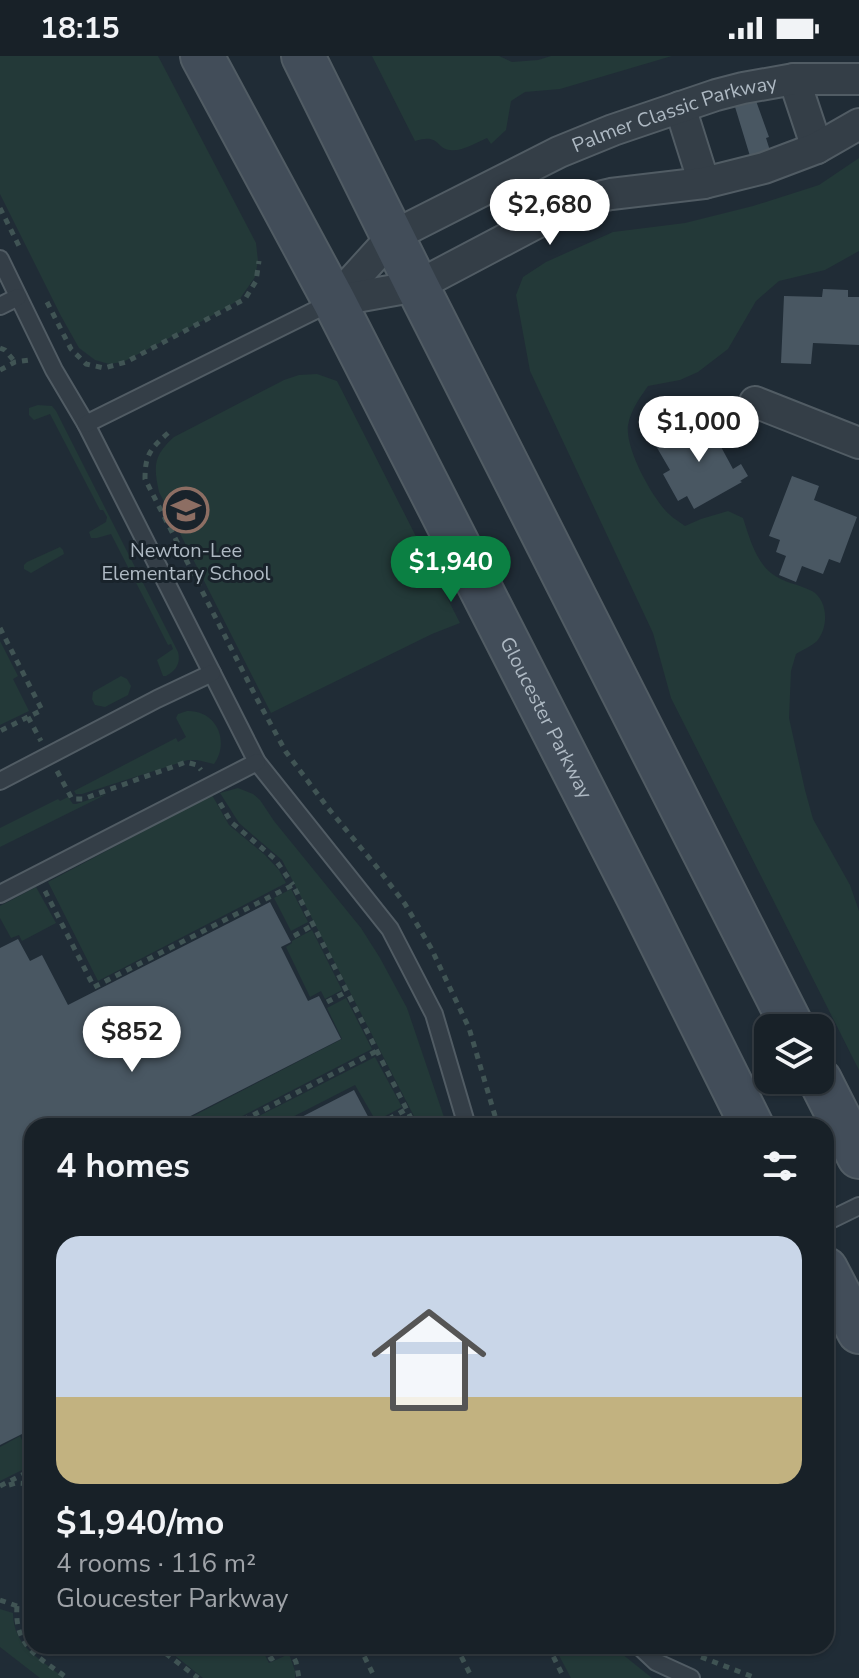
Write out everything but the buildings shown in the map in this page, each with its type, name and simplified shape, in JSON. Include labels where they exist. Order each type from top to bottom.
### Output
[{"type":"main road","name":"Gloucester Parkway","points":[[202,56],[334,301],[748,1118]]},
{"type":"main road","points":[[303,56],[786,1014]]},
{"type":"main road","points":[[827,1094],[859,1157]]},
{"type":"main road","points":[[834,1284],[859,1332]]},
{"type":"street","name":"Palmer Classic Parkway","points":[[334,301],[393,236],[559,152],[613,130],[743,88],[794,79],[859,79]]},
{"type":"street","points":[[794,79],[817,148]]},
{"type":"street","points":[[680,107],[704,183]]},
{"type":"street","points":[[334,301],[417,286],[576,202],[611,194],[704,183],[764,168],[817,148],[859,124]]},
{"type":"street","points":[[755,402],[859,443]]},
{"type":"lane","points":[[0,259],[54,370],[86,424],[257,762],[390,929],[434,1014],[465,1118]]},
{"type":"lane","points":[[0,306],[18,297]]},
{"type":"lane","points":[[86,424],[334,301]]},
{"type":"lane","points":[[0,781],[212,673]]},
{"type":"lane","points":[[0,894],[257,762]]},
{"type":"lane","points":[[834,1218],[859,1206]]},
{"type":"lane","points":[[648,1654],[656,1662],[691,1678]]},
{"type":"path","points":[[0,208],[21,250]]},
{"type":"path","points":[[43,293],[71,349],[86,364],[104,368],[126,362],[245,299],[256,281],[259,261]]},
{"type":"path","points":[[0,348],[15,362]]},
{"type":"path","points":[[168,433],[151,448],[145,463],[145,479],[286,752],[405,904],[431,948],[469,1028],[496,1118]]},
{"type":"path","points":[[0,628],[42,710],[0,731]]},
{"type":"path","points":[[37,875],[94,987],[293,885],[411,1118]]},
{"type":"path","points":[[294,936],[313,925]]},
{"type":"path","points":[[327,1002],[346,992]]},
{"type":"path","points":[[247,1118],[377,1051]]},
{"type":"path","points":[[391,1118],[407,1109]]},
{"type":"path","points":[[0,1487],[24,1474]]},
{"type":"path","points":[[0,1487],[24,1484]]},
{"type":"path","points":[[0,1600],[24,1606]]},
{"type":"path","points":[[17,1606],[17,1625],[24,1643]]},
{"type":"path","points":[[38,1654],[67,1678]]},
{"type":"path","points":[[166,1654],[198,1678]]},
{"type":"path","points":[[292,1654],[299,1678]]},
{"type":"path","points":[[363,1654],[375,1678]]},
{"type":"path","points":[[460,1654],[472,1678]]},
{"type":"path","points":[[552,1654],[564,1678]]},
{"type":"path","points":[[696,1655],[756,1678]]},
{"type":"green space","points":[[0,56],[158,56],[256,243],[258,261],[255,277],[239,300],[123,362],[109,364],[95,360],[79,348],[0,194]]},
{"type":"green space","points":[[372,56],[499,56],[512,62],[551,56],[672,56],[560,89],[525,92],[511,101],[506,130],[491,144],[487,138],[454,150],[445,149],[429,139],[415,141]]},
{"type":"green space","points":[[859,158],[859,251],[825,270],[779,281],[756,301],[728,349],[698,372],[680,380],[648,386],[633,409],[628,435],[640,470],[652,493],[669,514],[685,526],[728,511],[743,518],[753,547],[765,568],[781,579],[812,591],[824,607],[825,621],[821,635],[815,643],[796,654],[791,671],[789,718],[813,819],[850,885],[859,911],[859,1070],[834,1021],[834,1014],[831,1014],[671,698],[653,633],[530,371],[516,295],[523,277],[546,262],[613,232],[685,223],[819,185]]},
{"type":"green space","points":[[317,374],[337,381],[460,623],[271,713],[159,492],[156,467],[162,449],[174,437],[284,380]]},
{"type":"green space","points":[[52,406],[56,411],[178,652],[177,666],[166,676],[163,676],[157,660],[173,649],[171,644],[168,645],[111,534],[91,538],[89,532],[106,522],[107,517],[100,510],[50,414],[34,420],[29,415],[29,408]]},
{"type":"green space","points":[[60,547],[64,554],[31,573],[24,569],[27,562]]},
{"type":"green space","points":[[0,641],[18,676],[13,679],[29,711],[0,725]]},
{"type":"green space","points":[[121,676],[131,686],[128,695],[105,707],[95,705],[93,692]]},
{"type":"green space","points":[[187,711],[206,716],[218,729],[221,746],[214,764],[188,760],[76,794],[74,791],[176,738],[178,742],[186,737],[176,718]]},
{"type":"green space","points":[[238,788],[260,800],[361,928],[407,1008],[444,1118],[415,1118],[282,860],[239,823],[220,793]]},
{"type":"green space","points":[[107,794],[0,847],[0,828],[58,799],[68,797],[76,804]]},
{"type":"green space","points":[[212,795],[229,825],[265,855],[286,883],[98,981],[48,882]]},
{"type":"green space","points":[[36,887],[56,923],[22,941],[19,935],[11,938],[0,918],[0,906]]},
{"type":"green space","points":[[291,889],[308,922],[291,931],[274,898]]},
{"type":"green space","points":[[312,930],[342,990],[325,999],[321,991],[310,997],[286,947]]},
{"type":"green space","points":[[346,998],[372,1049],[238,1118],[189,1118],[342,1039],[327,1008]]},
{"type":"green space","points":[[375,1057],[402,1107],[382,1118],[374,1118],[355,1085],[291,1118],[255,1118]]},
{"type":"green space","points":[[20,1436],[24,1439],[24,1469],[0,1481],[0,1447]]},
{"type":"green space","points":[[0,1609],[13,1613],[14,1625],[24,1644],[24,1654],[33,1654],[64,1678],[40,1678],[0,1647]]},
{"type":"green space","points":[[173,1654],[264,1654],[269,1663],[289,1654],[295,1671],[295,1678],[203,1678]]},
{"type":"green space","points":[[558,1654],[622,1654],[652,1678],[571,1678]]},
{"type":"place","name":"Newton-Lee Elementary School","points":[[186,510]]}]
